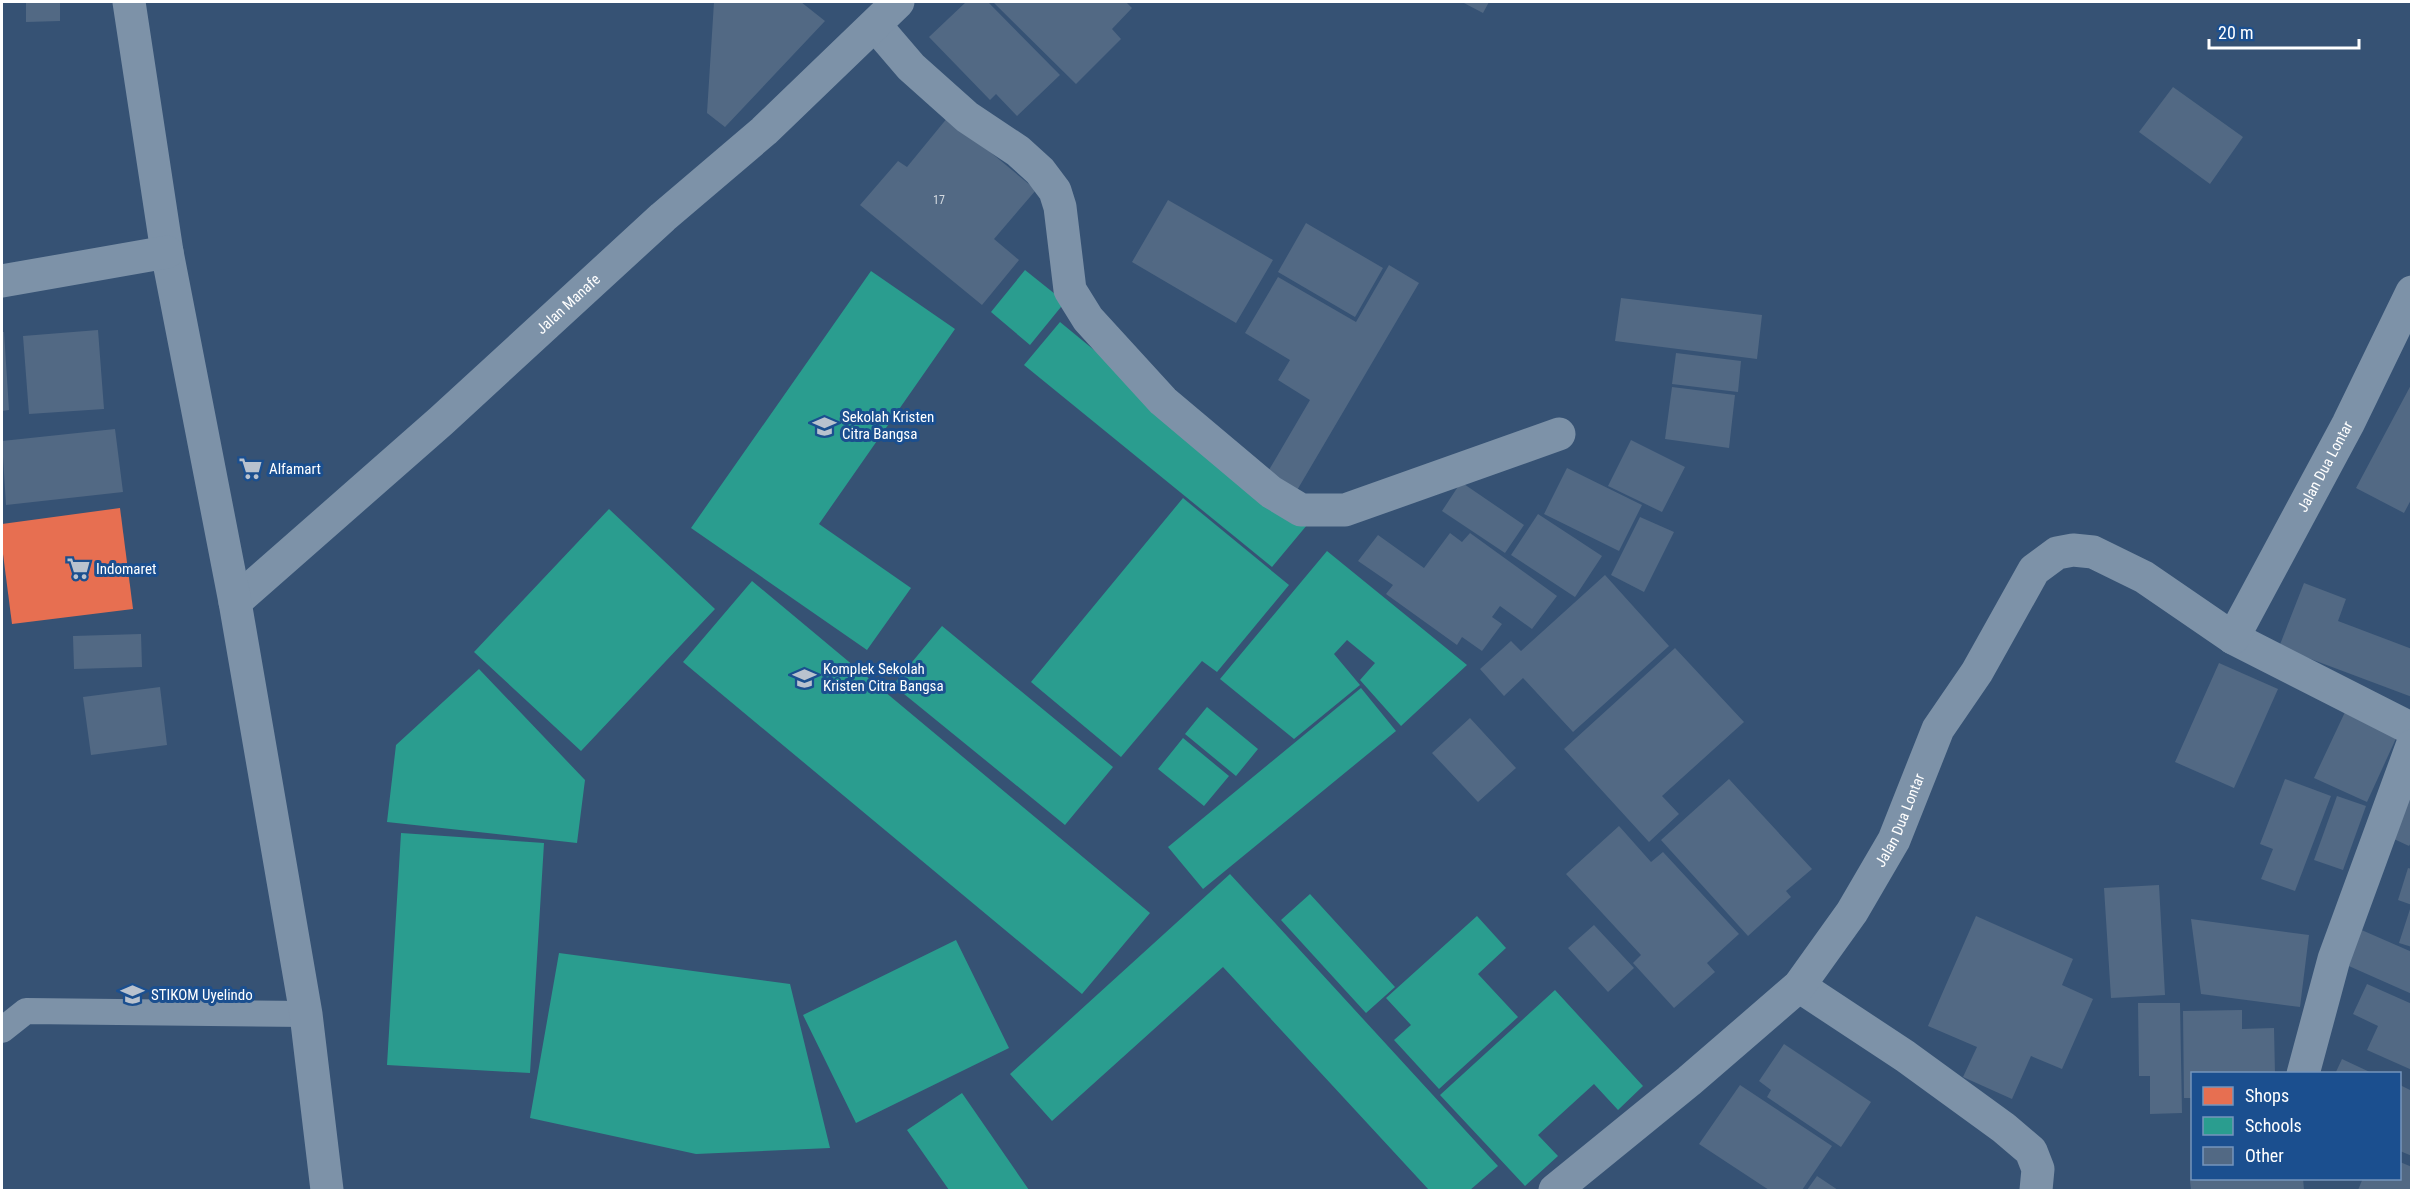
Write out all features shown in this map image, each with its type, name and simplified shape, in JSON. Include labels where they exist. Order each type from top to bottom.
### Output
[{"type":"street","points":[[129,2],[167,252],[235,602],[306,1014],[327,1191]]},
{"type":"street","name":"Jalan Manafe","points":[[235,602],[441,421],[663,217],[764,131],[898,2]]},
{"type":"street","points":[[875,25],[911,67],[967,117],[1018,151],[1040,171],[1055,191],[1060,207],[1070,290],[1089,319],[1163,401],[1271,492],[1301,510],[1345,510],[1559,434]]},
{"type":"street","points":[[2,281],[167,252]]},
{"type":"street","name":"Jalan Dua Lontar","points":[[2233,638],[2348,424],[2412,292]]},
{"type":"street","name":"Jalan Dua Lontar","points":[[1555,1191],[1689,1082],[1799,986],[1852,912],[1894,840],[1938,729],[1977,672],[2034,570],[2057,553],[2073,550],[2093,552],[2144,577],[2233,638],[2412,729]]},
{"type":"street","points":[[2304,1072],[2334,959],[2412,746]]},
{"type":"street","points":[[1799,986],[1905,1056],[2004,1128],[2031,1151],[2038,1168],[2036,1191]]},
{"type":"lane","points":[[2,1030],[26,1011],[306,1014]]},
{"type":"building: Shops","points":[[120,508],[133,609],[12,624],[2,546],[2,524]]},
{"type":"building: Schools","points":[[1025,270],[1065,302],[1030,345],[991,312]]},
{"type":"building: Schools","name":"Sekolah Kristen Citra Bangsa","points":[[871,271],[955,329],[819,524],[911,588],[867,650],[691,528]]},
{"type":"building: Schools","points":[[1060,322],[1307,525],[1272,567],[1024,365]]},
{"type":"building: Schools","points":[[1183,498],[1289,585],[1217,672],[1202,661],[1121,757],[1031,682]]},
{"type":"building: Schools","points":[[609,509],[715,609],[581,751],[474,652]]},
{"type":"building: Schools","points":[[1327,551],[1467,665],[1401,726],[1360,680],[1375,663],[1347,640],[1334,654],[1360,685],[1294,739],[1220,679]]},
{"type":"building: Schools","points":[[752,581],[1150,913],[1082,994],[683,662]]},
{"type":"building: Schools","points":[[942,626],[1113,767],[1065,825],[893,685]]},
{"type":"building: Schools","points":[[479,669],[585,780],[577,843],[387,822],[396,745]]},
{"type":"building: Schools","points":[[1361,688],[1396,731],[1203,889],[1168,847]]},
{"type":"building: Schools","points":[[1207,707],[1258,749],[1236,776],[1185,734]]},
{"type":"building: Schools","points":[[1183,738],[1229,776],[1204,806],[1158,769]]},
{"type":"building: Schools","points":[[401,833],[544,843],[530,1073],[387,1065]]},
{"type":"building: Schools","points":[[1230,874],[1498,1166],[1470,1190],[1429,1190],[1223,967],[1052,1121],[1010,1074]]},
{"type":"building: Schools","points":[[1310,894],[1395,987],[1366,1013],[1281,920]]},
{"type":"building: Schools","points":[[1477,916],[1506,948],[1478,974],[1518,1017],[1439,1089],[1394,1040],[1411,1025],[1386,998]]},
{"type":"building: Schools","points":[[956,940],[1009,1048],[856,1123],[803,1015]]},
{"type":"building: Schools","points":[[559,953],[790,984],[830,1148],[696,1154],[530,1118]]},
{"type":"building: Schools","points":[[1555,990],[1643,1086],[1618,1110],[1594,1084],[1538,1135],[1558,1156],[1525,1186],[1440,1095]]},
{"type":"building: Schools","points":[[962,1093],[1029,1190],[949,1190],[907,1130]]},
{"type":"building: Other","points":[[26,2],[60,2],[60,21],[26,22]]},
{"type":"building: Other","points":[[714,2],[801,2],[825,21],[725,127],[707,113]]},
{"type":"building: Other","points":[[966,2],[988,2],[1060,75],[1017,116],[996,94],[990,100],[929,37]]},
{"type":"building: Other","points":[[993,2],[1126,2],[1132,8],[1112,29],[1121,39],[1076,84]]},
{"type":"building: Other","points":[[1462,2],[1489,2],[1483,13]]},
{"type":"building: Other","points":[[2173,87],[2243,137],[2210,184],[2139,132]]},
{"type":"building: Other","points":[[948,117],[1036,190],[994,239],[1019,260],[982,305],[860,205],[898,161],[907,167]]},
{"type":"building: Other","points":[[1168,200],[1273,260],[1236,323],[1132,262]]},
{"type":"building: Other","points":[[1306,223],[1383,268],[1355,317],[1278,272]]},
{"type":"building: Other","points":[[1389,265],[1419,283],[1296,492],[1266,475],[1310,400],[1278,380],[1290,360],[1245,333],[1278,277],[1356,322]]},
{"type":"building: Other","points":[[1621,298],[1762,315],[1757,359],[1615,341]]},
{"type":"building: Other","points":[[98,330],[104,409],[29,414],[23,336]]},
{"type":"building: Other","points":[[2,332],[4,332],[9,410],[2,411]]},
{"type":"building: Other","points":[[1676,353],[1741,361],[1738,392],[1672,384]]},
{"type":"building: Other","points":[[2412,383],[2412,498],[2404,513],[2356,488]]},
{"type":"building: Other","points":[[1672,387],[1735,395],[1729,448],[1665,439]]},
{"type":"building: Other","points":[[115,429],[123,492],[6,505],[2,441]]},
{"type":"building: Other","points":[[1631,440],[1685,467],[1662,512],[1608,486]]},
{"type":"building: Other","points":[[1567,468],[1642,505],[1619,551],[1544,514]]},
{"type":"building: Other","points":[[1461,482],[1524,525],[1505,553],[1442,511]]},
{"type":"building: Other","points":[[1538,514],[1602,556],[1575,597],[1511,555]]},
{"type":"building: Other","points":[[1640,517],[1674,532],[1644,592],[1611,575]]},
{"type":"building: Other","points":[[1450,533],[1462,542],[1470,533],[1557,596],[1532,629],[1500,606],[1492,617],[1502,624],[1482,651],[1462,637],[1457,645],[1386,594],[1393,585],[1358,561],[1378,535],[1424,568]]},
{"type":"building: Other","points":[[1605,575],[1669,646],[1573,732],[1523,678],[1504,696],[1480,669],[1511,641],[1521,651]]},
{"type":"building: Other","points":[[2304,583],[2346,599],[2338,621],[2412,649],[2412,697],[2279,647]]},
{"type":"building: Other","points":[[141,634],[142,667],[74,669],[73,636]]},
{"type":"building: Other","points":[[1675,648],[1744,722],[1662,796],[1679,814],[1649,842],[1564,749]]},
{"type":"building: Other","points":[[2219,663],[2278,689],[2234,788],[2175,762]]},
{"type":"building: Other","points":[[160,687],[167,745],[91,755],[83,697]]},
{"type":"building: Other","points":[[2346,710],[2398,734],[2367,802],[2314,778]]},
{"type":"building: Other","points":[[1470,718],[1516,768],[1478,802],[1432,753]]},
{"type":"building: Other","points":[[2412,769],[2412,841],[2409,846],[2381,833]]},
{"type":"building: Other","points":[[1729,779],[1812,869],[1786,891],[1791,897],[1748,936],[1661,840]]},
{"type":"building: Other","points":[[2285,779],[2331,796],[2295,891],[2261,879],[2273,849],[2260,844]]},
{"type":"building: Other","points":[[2337,796],[2366,806],[2343,870],[2314,860]]},
{"type":"building: Other","points":[[1619,826],[1651,862],[1663,852],[1739,934],[1707,963],[1715,972],[1674,1008],[1633,963],[1641,955],[1566,874]]},
{"type":"building: Other","points":[[2408,868],[2412,869],[2412,905],[2398,900]]},
{"type":"building: Other","points":[[2159,885],[2165,995],[2111,998],[2104,888]]},
{"type":"building: Other","points":[[2412,907],[2412,947],[2399,943]]},
{"type":"building: Other","points":[[1976,916],[2073,959],[2062,985],[2093,999],[2062,1069],[2031,1056],[2012,1099],[1963,1077],[1977,1047],[1928,1026]]},
{"type":"building: Other","points":[[2191,919],[2309,935],[2300,1007],[2201,994]]},
{"type":"building: Other","points":[[1594,925],[1634,968],[1608,992],[1568,948]]},
{"type":"building: Other","points":[[2357,928],[2412,952],[2412,994],[2342,963]]},
{"type":"building: Other","points":[[2367,984],[2412,1004],[2412,1070],[2367,1050],[2378,1026],[2353,1014]]},
{"type":"building: Other","points":[[2138,1003],[2180,1003],[2182,1113],[2150,1114],[2150,1076],[2139,1076]]},
{"type":"building: Other","points":[[2242,1010],[2242,1029],[2274,1028],[2275,1072],[2191,1072],[2191,1098],[2184,1098],[2183,1011]]},
{"type":"building: Other","points":[[1784,1044],[1871,1102],[1841,1147],[1767,1097],[1771,1090],[1759,1081]]},
{"type":"building: Other","points":[[2342,1059],[2370,1072],[2336,1072]]},
{"type":"building: Other","points":[[1740,1085],[1832,1146],[1802,1190],[1769,1190],[1699,1144]]},
{"type":"building: Other","points":[[2401,1086],[2412,1091],[2412,1156],[2401,1151]]},
{"type":"building: Other","points":[[2401,1162],[2412,1167],[2412,1190],[2358,1190],[2362,1180],[2401,1180]]},
{"type":"building: Other","points":[[1817,1176],[1838,1190],[1807,1190]]},
{"type":"building: Other","points":[[2303,1180],[2304,1190],[2191,1190],[2190,1181]]},
{"type":"place","name":"Sekolah Kristen Citra Bangsa","points":[[824,426]]},
{"type":"place","name":"Alfamart","points":[[251,469]]},
{"type":"place","name":"Indomaret","points":[[78,569]]},
{"type":"place","name":"Komplek Sekolah Kristen Citra Bangsa","points":[[805,678]]},
{"type":"place","name":"STIKOM Uyelindo","points":[[133,995]]}]
